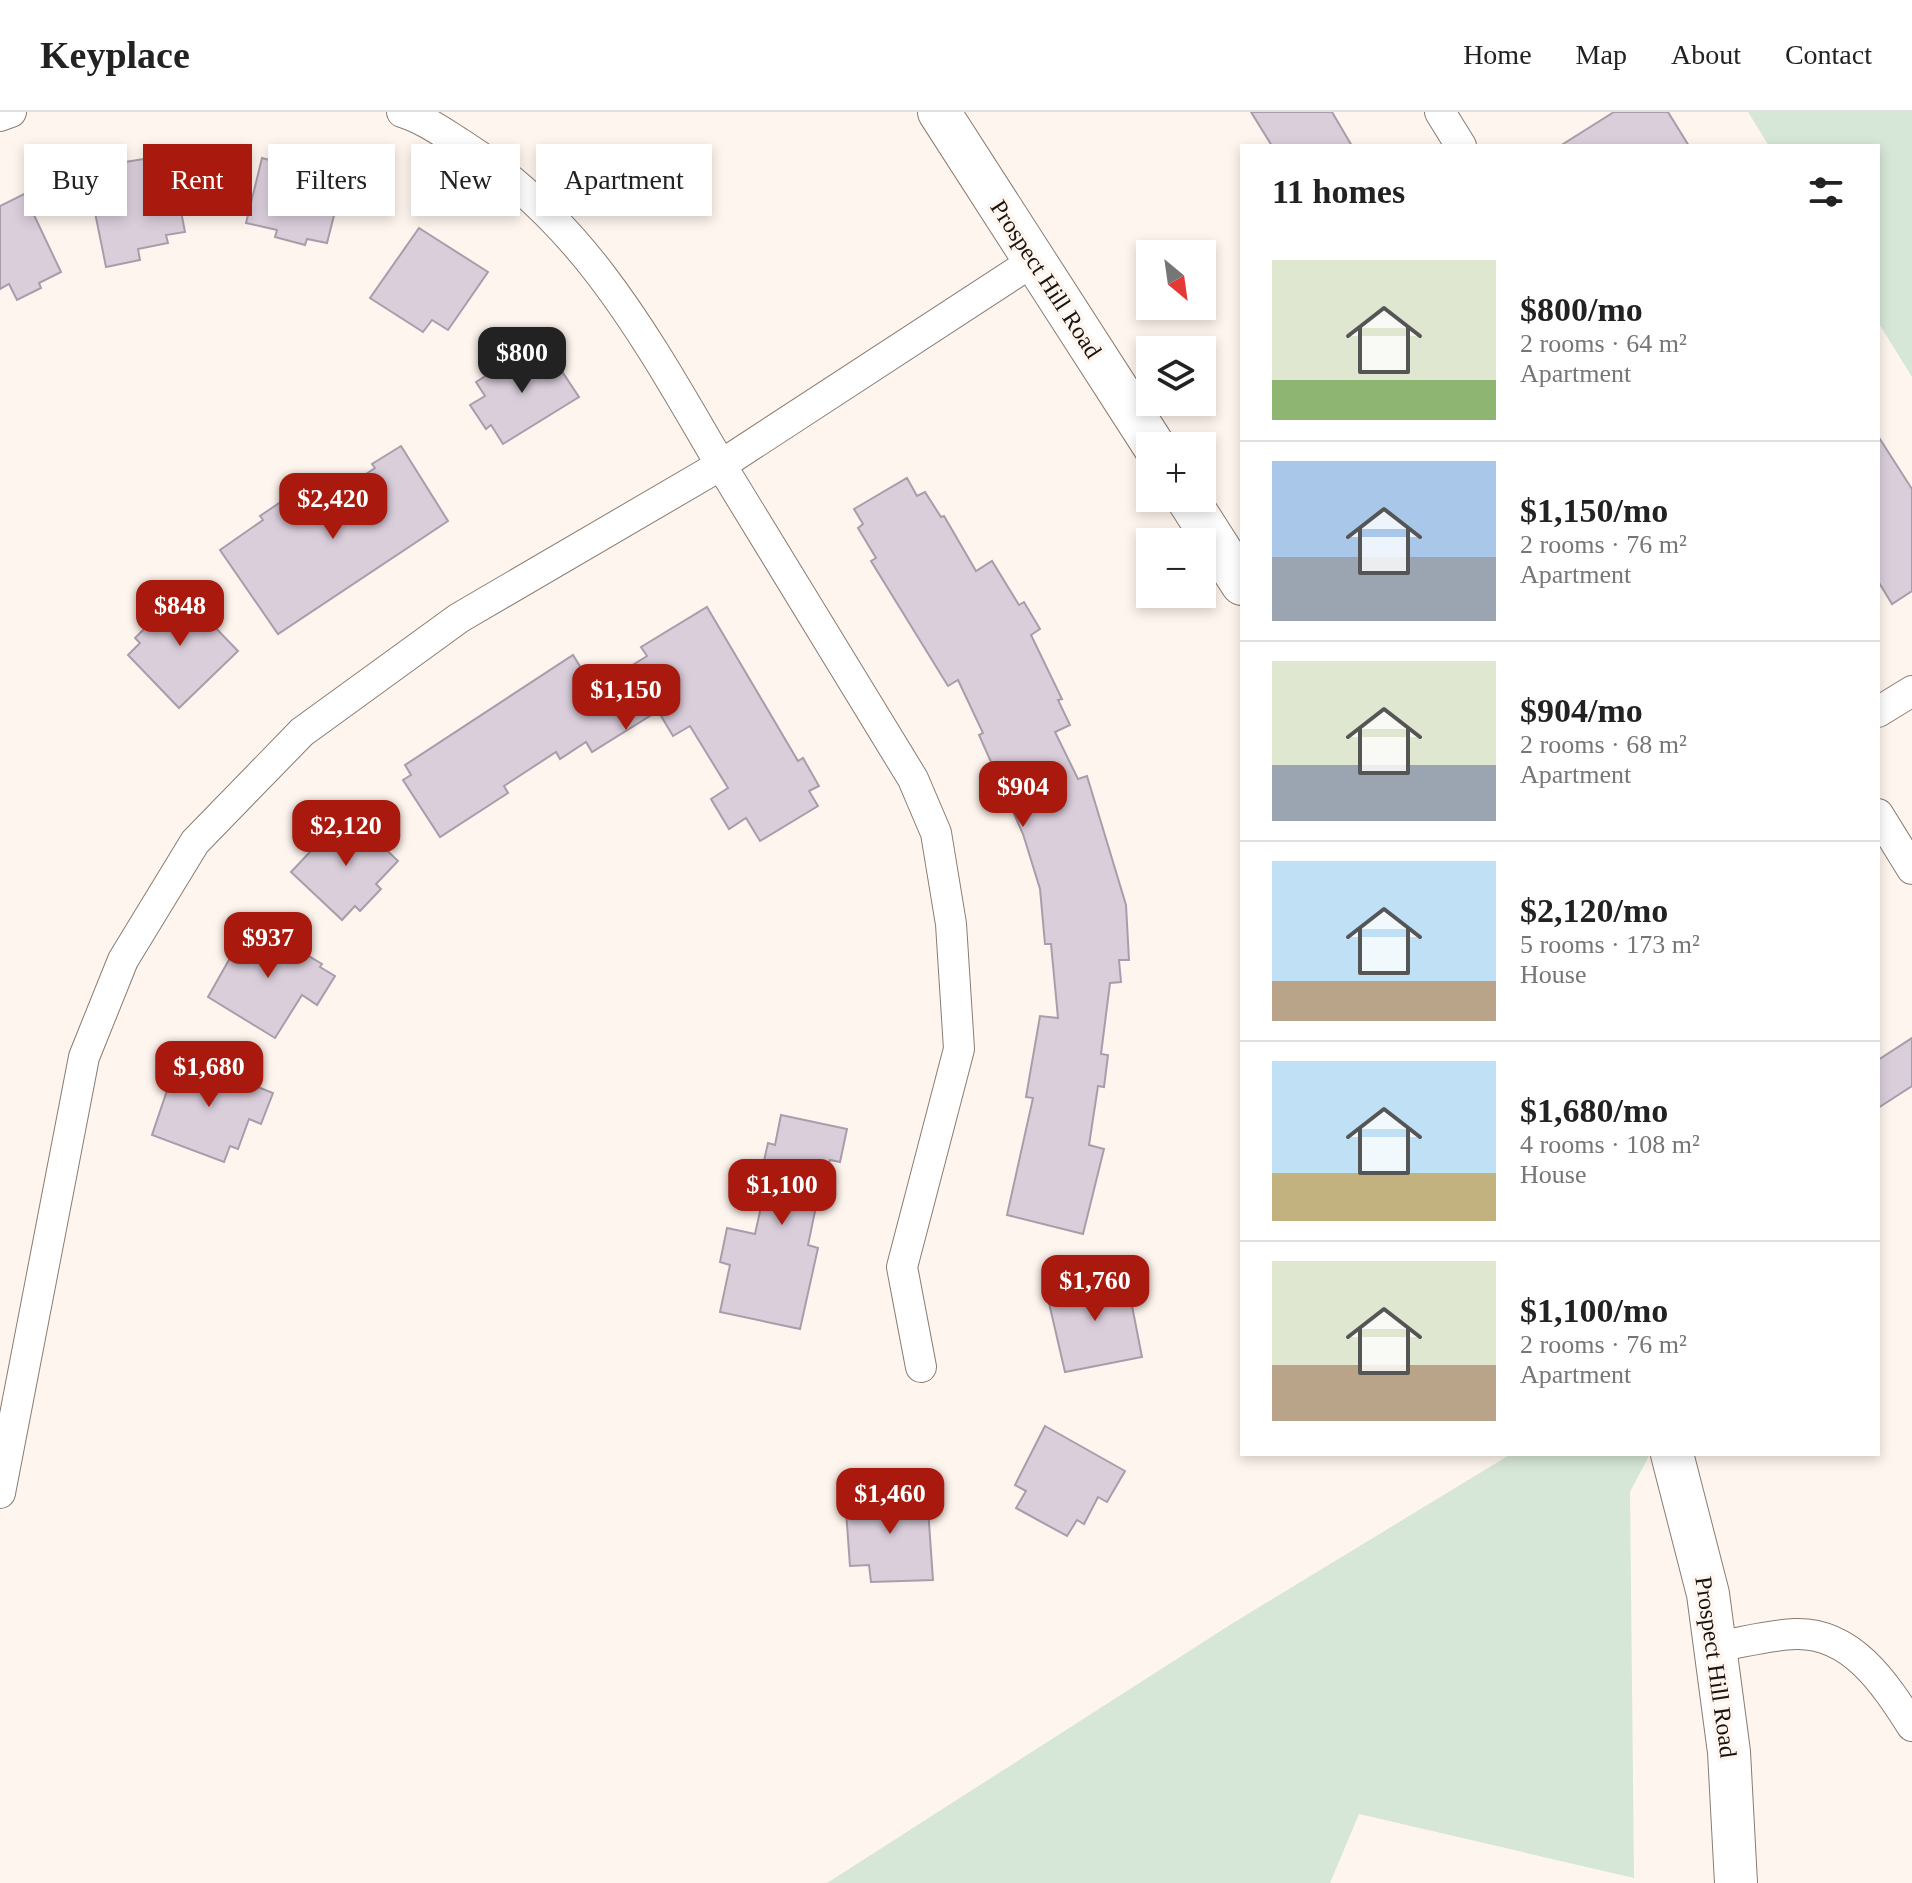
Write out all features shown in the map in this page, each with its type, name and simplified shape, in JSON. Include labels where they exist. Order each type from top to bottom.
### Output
[{"type":"street","points":[[0,116],[11,112]]},
{"type":"street","points":[[402,112],[420,118],[489,162],[560,223],[632,315],[913,779],[936,833],[951,924],[959,1049],[902,1267],[921,1367]]},
{"type":"street","name":"Prospect Hill Road","points":[[939,112],[1145,432]]},
{"type":"street","points":[[1440,112],[1460,144]]},
{"type":"street","points":[[0,1493],[14,1348],[84,1057],[123,960],[195,842],[302,732],[459,618],[721,465],[1035,260]]},
{"type":"street","points":[[1196,512],[1240,581]]},
{"type":"street","points":[[1880,711],[1912,691]]},
{"type":"street","points":[[1880,817],[1912,869]]},
{"type":"street","name":"Prospect Hill Road","points":[[1673,1456],[1708,1594],[1729,1752],[1736,1883]]},
{"type":"street","points":[[1714,1647],[1795,1634],[1821,1636],[1856,1656],[1884,1682],[1912,1726]]},
{"type":"green space","points":[[1748,112],[1912,112],[1912,377],[1880,325],[1880,144],[1768,144]]},
{"type":"green space","points":[[1508,1456],[1649,1456],[1630,1492],[1634,1878],[1359,1814],[1330,1883],[827,1883],[1233,1623]]},
{"type":"building","points":[[1251,112],[1332,112],[1351,144],[1271,144]]},
{"type":"building","points":[[1614,112],[1668,112],[1688,144],[1563,144]]},
{"type":"building","points":[[262,158],[268,160],[268,216],[334,216],[327,243],[307,239],[305,245],[275,237],[277,230],[246,223],[248,216],[252,216],[252,199]]},
{"type":"building","points":[[143,159],[143,216],[182,216],[185,232],[166,235],[168,243],[138,249],[140,260],[106,267],[96,216],[127,216],[127,162]]},
{"type":"building","points":[[24,194],[24,216],[34,216],[61,272],[39,283],[41,288],[17,300],[9,284],[0,289],[0,206]]},
{"type":"building","points":[[419,228],[488,272],[448,330],[432,320],[423,332],[370,298]]},
{"type":"building","points":[[535,345],[554,375],[561,370],[579,397],[503,444],[491,425],[486,429],[470,405],[485,396],[476,382]]},
{"type":"building","points":[[1880,439],[1912,489],[1912,591],[1892,604],[1880,584]]},
{"type":"building","points":[[401,446],[448,521],[278,634],[220,550],[263,520],[260,516],[288,497],[307,523],[356,492],[351,484],[375,468],[372,464]]},
{"type":"building","points":[[907,478],[917,496],[925,492],[941,517],[944,516],[976,571],[992,561],[1019,605],[1024,602],[1040,629],[1031,635],[1062,699],[1058,700],[1070,725],[1055,732],[1078,779],[1087,776],[1126,905],[1129,960],[1119,960],[1121,982],[1110,983],[1101,1054],[1108,1055],[1104,1087],[1098,1086],[1089,1145],[1104,1149],[1083,1234],[1007,1215],[1033,1098],[1026,1097],[1040,1016],[1058,1018],[1051,944],[1045,944],[1040,889],[1023,834],[979,735],[983,733],[958,680],[948,686],[871,561],[876,558],[858,528],[863,524],[854,509]]},
{"type":"building","points":[[174,585],[238,651],[179,708],[128,655],[140,643],[135,638],[156,617],[149,609]]},
{"type":"building","points":[[707,607],[798,761],[803,758],[819,786],[809,791],[818,806],[760,841],[746,818],[729,829],[711,799],[728,788],[690,726],[673,736],[658,711],[592,752],[586,742],[560,759],[556,752],[504,786],[508,793],[440,837],[403,780],[411,775],[405,765],[573,655],[594,689],[647,656],[641,647]]},
{"type":"building","points":[[350,815],[398,861],[376,884],[381,889],[360,911],[355,906],[342,920],[291,872]]},
{"type":"building","points":[[251,921],[322,964],[320,967],[335,976],[317,1005],[302,995],[275,1038],[208,997]]},
{"type":"building","points":[[1912,1038],[1912,1086],[1880,1107],[1880,1059]]},
{"type":"building","points":[[179,1055],[273,1093],[261,1124],[249,1119],[238,1149],[230,1146],[224,1162],[152,1135]]},
{"type":"building","points":[[781,1115],[847,1129],[840,1162],[830,1160],[822,1193],[819,1192],[808,1245],[818,1248],[800,1329],[720,1312],[730,1265],[720,1262],[727,1228],[755,1234],[768,1175],[761,1174],[768,1143],[775,1145]]},
{"type":"building","points":[[1126,1275],[1142,1357],[1065,1372],[1046,1290]]},
{"type":"building","points":[[1045,1426],[1125,1471],[1107,1502],[1098,1497],[1084,1524],[1077,1520],[1067,1536],[1016,1508],[1026,1491],[1015,1485]]},
{"type":"building","points":[[895,1492],[896,1497],[927,1494],[933,1580],[871,1582],[869,1565],[850,1566],[845,1497]]}]
